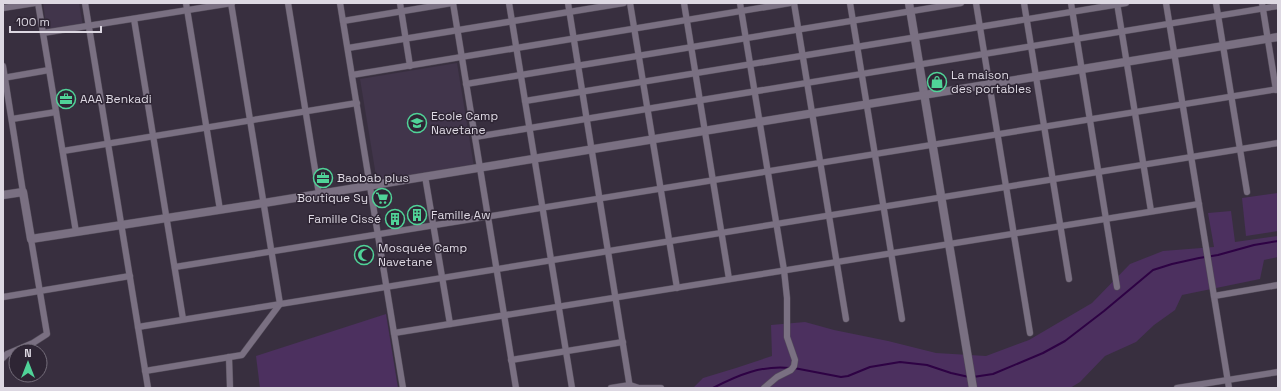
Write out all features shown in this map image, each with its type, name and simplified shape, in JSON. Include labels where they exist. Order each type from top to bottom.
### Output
[{"type":"street","points":[[3,8],[35,3]]},
{"type":"street","points":[[38,3],[76,232]]},
{"type":"street","points":[[85,3],[148,388]]},
{"type":"street","points":[[186,3],[220,210]]},
{"type":"street","points":[[43,34],[231,3],[280,304],[242,355],[145,371]]},
{"type":"street","points":[[288,3],[319,194]]},
{"type":"street","points":[[340,3],[403,388]]},
{"type":"street","points":[[400,3],[410,66]]},
{"type":"street","points":[[343,20],[452,3],[458,30],[516,388]]},
{"type":"street","points":[[509,3],[572,388]]},
{"type":"street","points":[[568,3],[630,386]]},
{"type":"street","points":[[348,48],[624,3]]},
{"type":"street","points":[[630,3],[677,288]]},
{"type":"street","points":[[684,3],[729,279]]},
{"type":"street","points":[[740,3],[784,270],[787,298],[787,338],[795,360],[794,366],[791,370],[777,377],[764,388]]},
{"type":"street","points":[[352,75],[790,3]]},
{"type":"street","points":[[794,3],[846,319]]},
{"type":"street","points":[[850,3],[902,320]]},
{"type":"street","points":[[466,84],[853,21],[910,7],[961,3]]},
{"type":"street","points":[[976,3],[1030,333]]},
{"type":"street","points":[[1024,3],[1069,279]]},
{"type":"street","points":[[1071,3],[1117,287]]},
{"type":"street","points":[[525,101],[1126,3]]},
{"type":"street","points":[[1166,3],[1229,388]]},
{"type":"street","points":[[1216,3],[1247,192]]},
{"type":"street","points":[[1117,4],[1151,211]]},
{"type":"street","points":[[175,267],[1277,90],[1262,6]]},
{"type":"street","points":[[475,137],[1218,16],[1262,6],[1278,6]]},
{"type":"street","points":[[910,7],[948,244],[973,386]]},
{"type":"street","points":[[134,19],[183,320]]},
{"type":"street","points":[[32,239],[370,186],[1278,37]]},
{"type":"street","points":[[3,66],[47,334],[33,343],[7,354],[3,358]]},
{"type":"street","points":[[4,77],[49,70]]},
{"type":"street","points":[[62,151],[357,103]]},
{"type":"street","points":[[12,119],[56,112]]},
{"type":"street","points":[[138,327],[1278,143]]},
{"type":"street","points":[[425,176],[450,324]]},
{"type":"street","points":[[3,195],[23,192]]},
{"type":"street","points":[[394,333],[1199,204]]},
{"type":"street","points":[[3,297],[130,276]]},
{"type":"street","points":[[1214,296],[1278,285]]},
{"type":"street","points":[[511,360],[623,342]]},
{"type":"street","points":[[229,358],[230,388]]},
{"type":"street","points":[[1177,388],[1278,372]]},
{"type":"street","points":[[611,388],[630,386],[639,388],[661,388]]},
{"type":"shaded area","points":[[43,3],[79,3],[83,26],[47,31]]},
{"type":"shaded area","name":"Ecole Camp Navetane","points":[[457,63],[474,167],[377,182],[360,79]]},
{"type":"shaded area","points":[[1278,193],[1278,231],[1246,236],[1242,198]]},
{"type":"shaded area","points":[[1231,211],[1235,242],[1278,236],[1278,257],[1264,260],[1260,279],[1182,295],[1175,310],[1154,325],[1136,342],[1105,356],[1080,382],[1070,388],[693,388],[703,378],[772,356],[771,325],[805,322],[936,353],[986,356],[1029,340],[1092,303],[1130,264],[1163,251],[1214,247],[1208,213]]},
{"type":"shaded area","points":[[386,314],[398,388],[260,388],[256,356]]},
{"type":"waterway","points":[[973,377],[993,374],[1043,353],[1065,341],[1153,270],[1172,264],[1278,241]]},
{"type":"waterway","points":[[794,368],[841,377],[848,376],[870,367],[900,362],[927,365],[969,377]]},
{"type":"waterway","points":[[713,388],[750,372],[770,368],[790,368]]},
{"type":"place","name":"La maison des portables","points":[[937,82]]},
{"type":"place","name":"AAA Benkadi","points":[[66,99]]},
{"type":"place","name":"Ecole Camp Navetane","points":[[417,123]]},
{"type":"place","name":"Baobab plus","points":[[323,178]]},
{"type":"place","name":"Boutique Sy","points":[[382,198]]},
{"type":"place","name":"Famille Aw","points":[[417,215]]},
{"type":"place","name":"Famille Cissé","points":[[395,219]]},
{"type":"place","name":"Mosquée Camp Navetane","points":[[364,255]]}]
